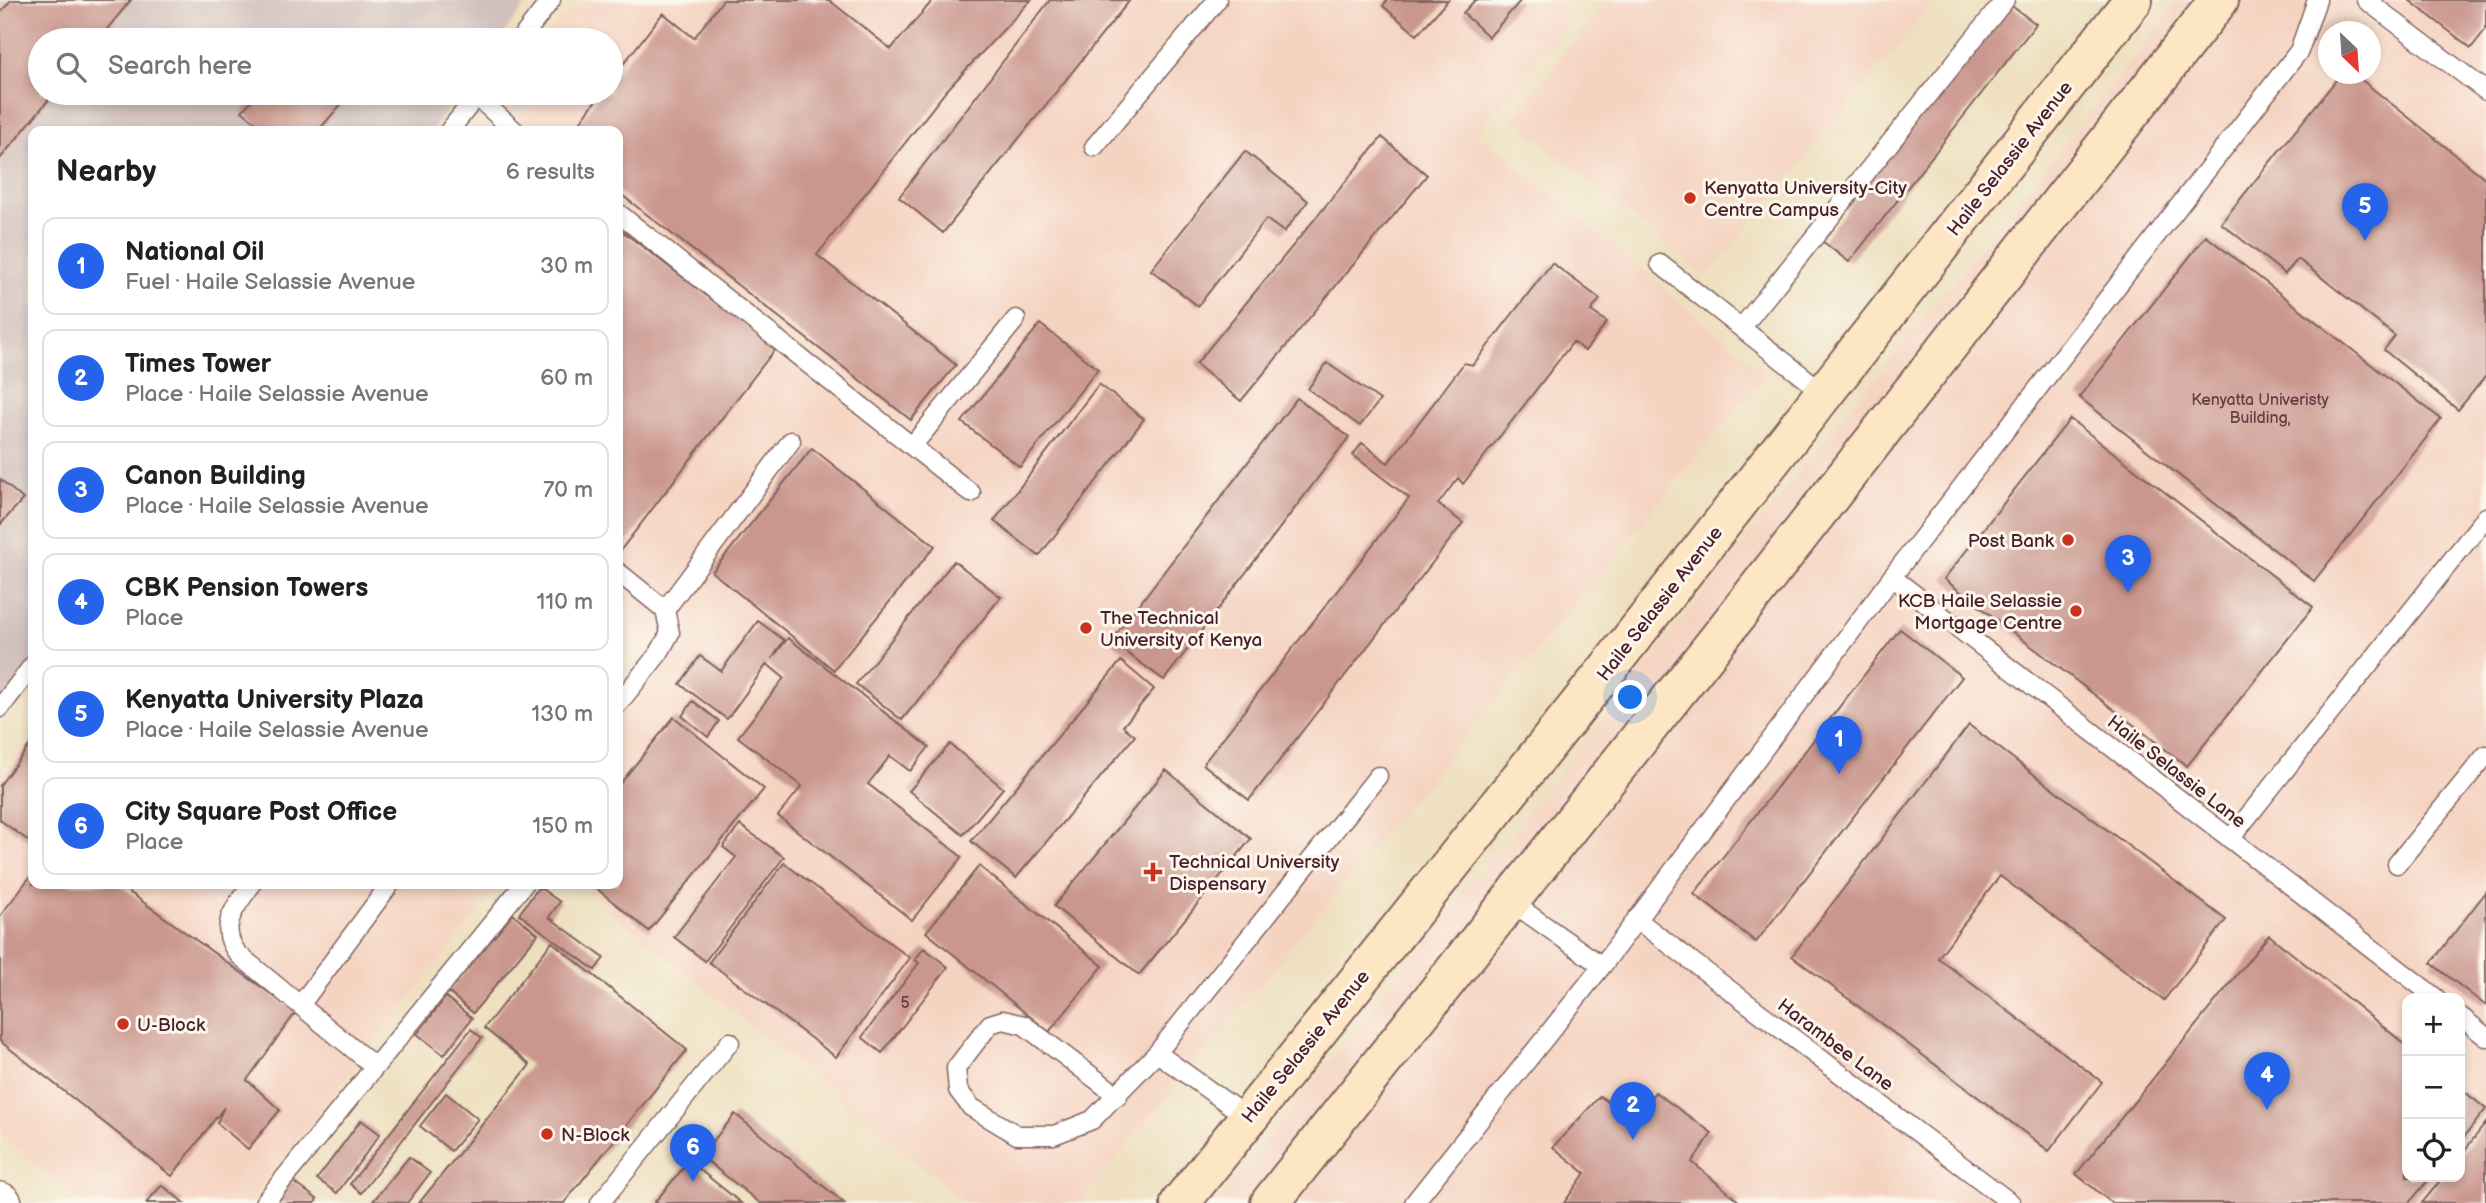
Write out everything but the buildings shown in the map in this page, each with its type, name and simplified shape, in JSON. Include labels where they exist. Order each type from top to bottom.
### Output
[{"type":"main road","name":"Haile Selassie Avenue","points":[[1180,1203],[1613,662],[2133,0]]},
{"type":"main road","points":[[1270,1203],[1725,631],[2219,0]]},
{"type":"lane","points":[[529,28],[551,0]]},
{"type":"lane","points":[[1094,147],[1217,0]]},
{"type":"lane","points":[[1742,327],[2005,0]]},
{"type":"lane","points":[[1414,1203],[1602,966],[1892,577],[2298,51],[2317,0]]},
{"type":"lane","points":[[2366,0],[2486,90]]},
{"type":"lane","points":[[453,126],[469,105]]},
{"type":"lane","points":[[488,105],[510,126]]},
{"type":"lane","points":[[623,217],[971,493]]},
{"type":"lane","points":[[1660,264],[1824,393]]},
{"type":"lane","points":[[913,445],[1016,319]]},
{"type":"lane","points":[[665,610],[791,441]]},
{"type":"lane","points":[[2230,839],[2486,517]]},
{"type":"lane","points":[[623,576],[665,610],[670,633],[659,653],[623,698]]},
{"type":"lane","name":"Haile Selassie Lane","points":[[1892,577],[2430,993]]},
{"type":"lane","points":[[0,708],[28,672]]},
{"type":"lane","points":[[2397,864],[2486,755]]},
{"type":"lane","points":[[1118,1096],[1024,1025],[1003,1020],[990,1024],[956,1068],[958,1090],[971,1107],[1017,1135],[1054,1135],[1092,1121],[1118,1096],[1157,1053],[1378,776]]},
{"type":"lane","points":[[248,889],[232,910],[228,925],[230,944],[239,955],[374,1066]]},
{"type":"lane","points":[[301,1004],[386,889]]},
{"type":"lane","points":[[264,1203],[520,889]]},
{"type":"lane","points":[[1510,901],[1602,966]]},
{"type":"lane","name":"Harambee Lane","points":[[1636,919],[2011,1203]]},
{"type":"lane","points":[[2465,1020],[2486,1037]]},
{"type":"lane","points":[[600,1203],[730,1042]]},
{"type":"lane","points":[[1157,1053],[1248,1118]]},
{"type":"shaded area","points":[[0,0],[529,0],[508,28],[28,28],[28,105],[451,105],[435,126],[28,126],[28,667],[0,704]]},
{"type":"shaded area","name":"The Technical University of Kenya","points":[[587,0],[1553,0],[1573,16],[1477,133],[1766,373],[1080,1203],[966,1203],[583,889],[623,889],[623,126],[481,126],[496,105],[623,105],[623,28],[552,28]]},
{"type":"shaded area","name":"Kenyatta University-City Centre Campus","points":[[1609,0],[1934,2],[1706,277],[1511,118]]},
{"type":"shaded area","points":[[2180,0],[2486,0],[2486,1203],[1217,1203]]},
{"type":"shaded area","points":[[28,742],[28,889],[496,889],[248,1203],[84,1203],[0,1135],[0,780]]},
{"type":"place","name":"Kenyatta University-City Centre Campus","points":[[1690,198]]},
{"type":"place","name":"Kenyatta University Plaza","points":[[2365,241]]},
{"type":"place","name":"Post Bank","points":[[2068,540]]},
{"type":"place","name":"Canon Building","points":[[2128,593]]},
{"type":"place","name":"KCB Haile Selassie Mortgage Centre","points":[[2076,611]]},
{"type":"place","name":"The Technical University of Kenya","points":[[1086,628]]},
{"type":"place","name":"National Oil","points":[[1839,774]]},
{"type":"place","name":"Technical University Dispensary","points":[[1153,872]]},
{"type":"place","name":"U-Block","points":[[123,1024]]},
{"type":"place","name":"CBK Pension Towers","points":[[2267,1110]]},
{"type":"place","name":"N-Block","points":[[547,1134]]},
{"type":"place","name":"Times Tower","points":[[1633,1140]]},
{"type":"place","name":"City Square Post Office","points":[[693,1182]]}]
